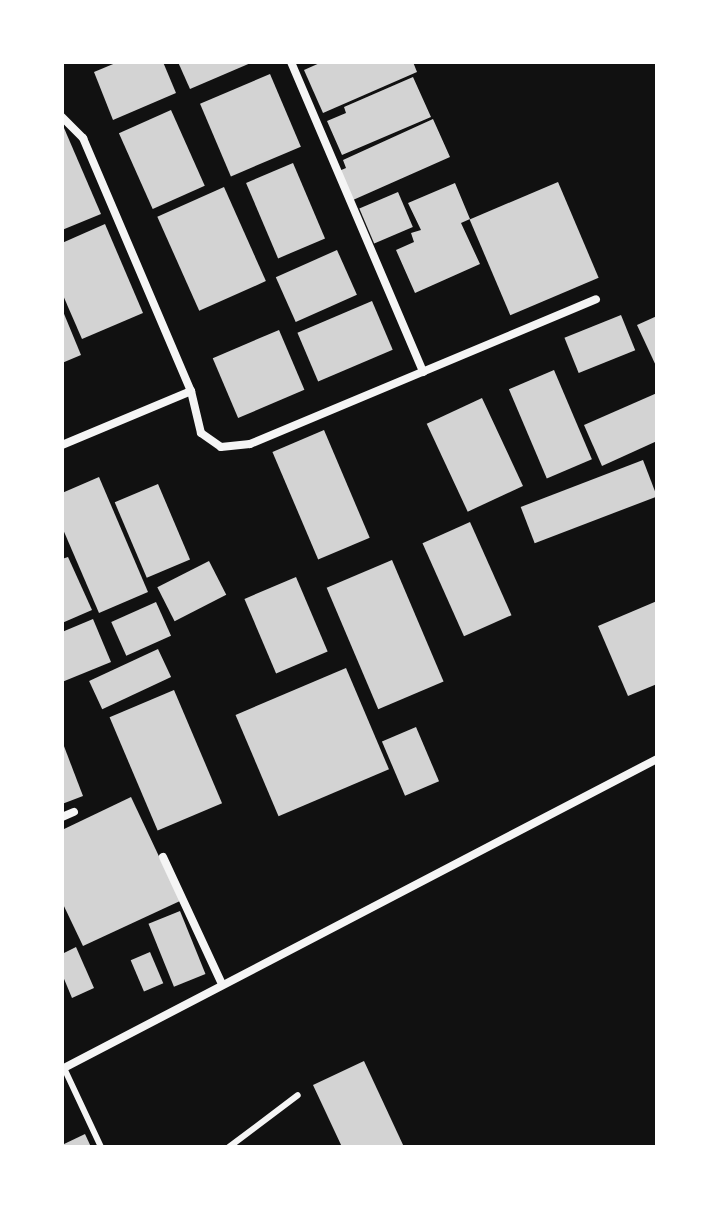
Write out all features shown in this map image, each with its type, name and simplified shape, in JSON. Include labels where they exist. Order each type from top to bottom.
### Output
[{"type":"street","points":[[291,62],[423,372]]},
{"type":"street","points":[[62,117],[83,138],[191,391],[201,433],[221,447],[250,444],[596,299]]},
{"type":"street","points":[[62,445],[191,391]]},
{"type":"street","points":[[63,1068],[657,759]]},
{"type":"street","points":[[62,817],[74,812]]},
{"type":"street","points":[[163,857],[222,984]]},
{"type":"lane","points":[[63,1068],[101,1147]]},
{"type":"lane","points":[[229,1147],[298,1095]]},
{"type":"building","points":[[118,62],[163,62],[176,93],[113,120],[94,72]]},
{"type":"building","points":[[178,62],[253,62],[190,89]]},
{"type":"building","points":[[322,62],[413,62],[417,72],[323,113],[304,70]]},
{"type":"building","points":[[270,74],[301,147],[231,176],[200,104]]},
{"type":"building","points":[[413,77],[431,117],[342,155],[327,121],[346,113],[344,107]]},
{"type":"building","points":[[171,110],[205,186],[153,209],[119,133]]},
{"type":"building","points":[[433,119],[450,157],[353,200],[339,171],[346,168],[343,160]]},
{"type":"building","points":[[62,129],[101,214],[62,230]]},
{"type":"building","points":[[293,163],[325,238],[278,258],[246,183]]},
{"type":"building","points":[[558,182],[599,278],[510,315],[470,220]]},
{"type":"building","points":[[455,183],[470,219],[461,223],[480,264],[415,293],[396,250],[414,242],[411,233],[421,230],[408,203]]},
{"type":"building","points":[[224,187],[266,281],[199,311],[157,217]]},
{"type":"building","points":[[398,192],[413,227],[374,243],[359,208]]},
{"type":"building","points":[[105,224],[143,313],[82,339],[62,293],[62,243]]},
{"type":"building","points":[[337,250],[357,295],[296,322],[276,277]]},
{"type":"building","points":[[372,301],[393,350],[318,381],[297,333]]},
{"type":"building","points":[[62,309],[81,355],[62,363]]},
{"type":"building","points":[[621,315],[635,350],[579,373],[564,338]]},
{"type":"building","points":[[657,316],[657,368],[637,325]]},
{"type":"building","points":[[279,330],[304,390],[238,418],[213,358]]},
{"type":"building","points":[[554,370],[592,459],[547,478],[509,389]]},
{"type":"building","points":[[657,393],[657,441],[602,466],[584,425]]},
{"type":"building","points":[[482,398],[523,486],[468,512],[427,424]]},
{"type":"building","points":[[324,430],[370,538],[318,560],[272,452]]},
{"type":"building","points":[[643,460],[657,496],[535,543],[521,507]]},
{"type":"building","points":[[99,477],[148,592],[99,613],[62,527],[62,493]]},
{"type":"building","points":[[158,484],[190,559],[147,578],[115,502]]},
{"type":"building","points":[[470,522],[511,615],[464,636],[422,543]]},
{"type":"building","points":[[68,557],[92,610],[62,623],[62,559]]},
{"type":"building","points":[[392,560],[444,682],[378,709],[327,588]]},
{"type":"building","points":[[209,561],[226,595],[175,621],[157,587]]},
{"type":"building","points":[[296,577],[328,652],[276,673],[244,599]]},
{"type":"building","points":[[657,601],[657,684],[628,696],[598,626]]},
{"type":"building","points":[[156,602],[171,636],[126,656],[111,622]]},
{"type":"building","points":[[93,619],[111,662],[62,682],[62,632]]},
{"type":"building","points":[[158,649],[171,677],[102,709],[89,681]]},
{"type":"building","points":[[346,668],[389,769],[279,816],[236,715]]},
{"type":"building","points":[[174,690],[222,803],[158,831],[110,717]]},
{"type":"building","points":[[416,727],[439,781],[405,796],[382,741]]},
{"type":"building","points":[[62,741],[83,796],[62,804]]},
{"type":"building","points":[[131,797],[180,901],[83,946],[62,902],[62,830]]},
{"type":"building","points":[[180,911],[205,974],[174,987],[148,924]]},
{"type":"building","points":[[76,947],[94,988],[72,998],[62,974],[62,954]]},
{"type":"building","points":[[150,952],[163,983],[144,992],[131,960]]},
{"type":"building","points":[[364,1061],[404,1147],[342,1147],[313,1085]]},
{"type":"building","points":[[85,1134],[91,1147],[62,1147],[62,1145]]}]
